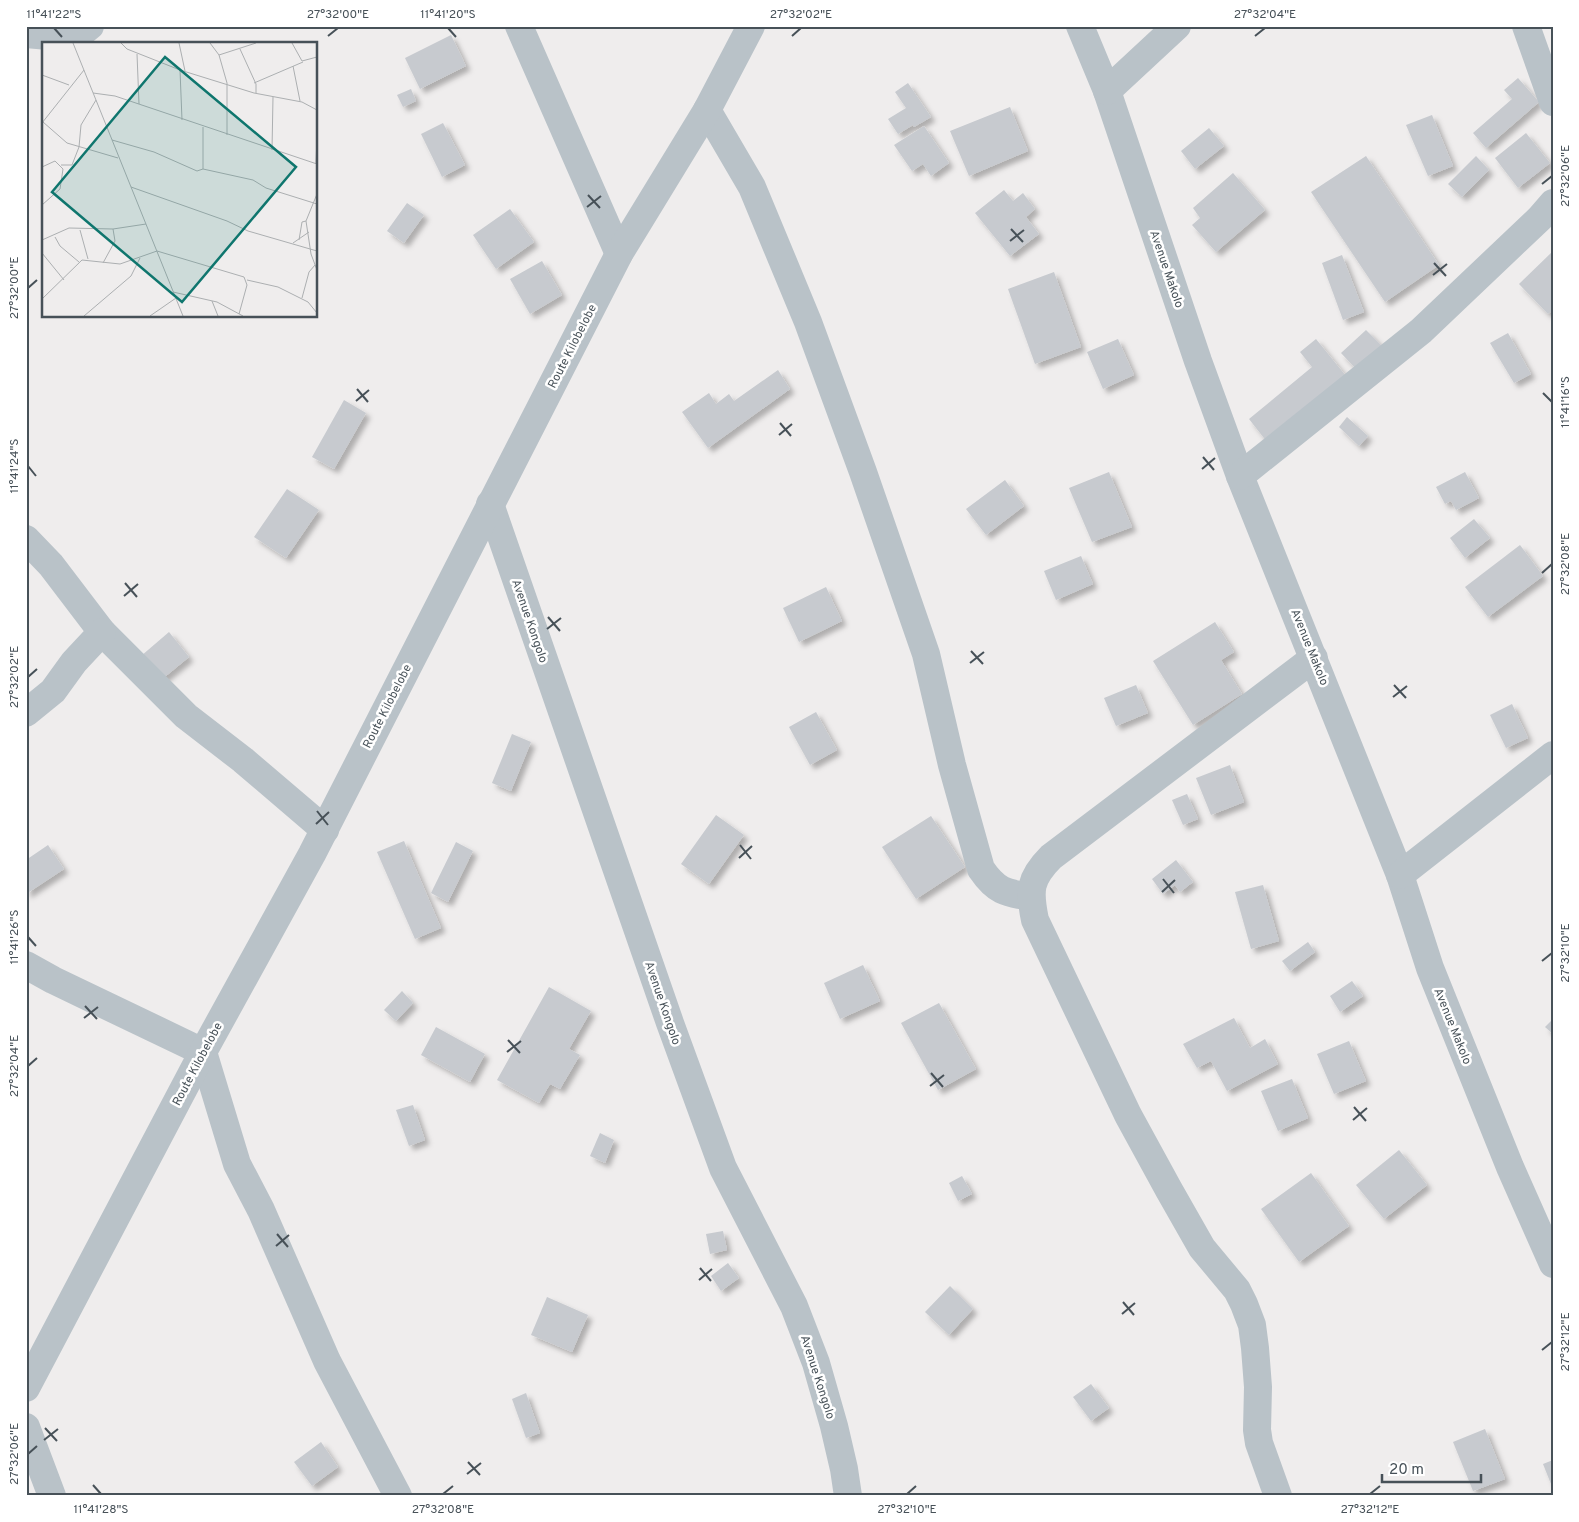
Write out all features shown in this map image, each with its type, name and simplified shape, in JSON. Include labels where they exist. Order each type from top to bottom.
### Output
[{"type":"street","points":[[26,34],[71,38],[79,35],[90,26]]},
{"type":"street","points":[[519,26],[619,254]]},
{"type":"street","name":"Route Kilobelobe","points":[[26,1388],[203,1052],[325,830],[619,254],[707,110],[751,26]]},
{"type":"street","name":"Avenue Makolo","points":[[1080,26],[1107,91],[1198,361],[1240,476],[1400,875],[1430,968],[1510,1167],[1553,1264]]},
{"type":"street","points":[[1107,91],[1177,26]]},
{"type":"street","points":[[1526,26],[1553,102]]},
{"type":"street","points":[[707,110],[752,187],[808,322],[863,472],[926,654],[952,765],[981,869],[991,883],[1008,893],[1031,897]]},
{"type":"street","points":[[1240,476],[1421,331],[1540,218],[1553,203]]},
{"type":"street","name":"Avenue Kongolo","points":[[490,504],[670,1023],[723,1168],[794,1306],[816,1364],[834,1426],[848,1496]]},
{"type":"street","points":[[26,539],[51,565],[102,632],[186,716],[243,760],[325,830]]},
{"type":"street","points":[[26,713],[53,691],[74,662],[102,632]]},
{"type":"street","points":[[1278,1496],[1259,1444],[1255,1348],[1252,1325],[1244,1304],[1236,1290],[1202,1248],[1128,1115],[1035,920],[1031,897],[1039,870],[1051,857],[1314,658]]},
{"type":"street","points":[[1400,875],[1553,755]]},
{"type":"street","points":[[26,965],[53,980],[203,1052],[237,1164],[261,1210],[327,1362],[398,1496]]},
{"type":"street","points":[[26,986],[53,980]]},
{"type":"street","points":[[26,1427],[52,1496]]},
{"type":"building","points":[[451,35],[466,66],[420,89],[405,58]]},
{"type":"building","points":[[1518,78],[1539,102],[1486,148],[1473,133],[1512,99],[1504,90]]},
{"type":"building","points":[[908,83],[931,117],[898,134],[888,119],[906,108],[895,92]]},
{"type":"building","points":[[411,89],[416,101],[403,107],[397,95]]},
{"type":"building","points":[[1010,107],[1028,151],[969,176],[950,131]]},
{"type":"building","points":[[1432,115],[1453,166],[1428,176],[1406,125]]},
{"type":"building","points":[[443,123],[465,165],[442,177],[421,134]]},
{"type":"building","points":[[924,126],[949,163],[931,176],[923,164],[912,171],[894,145]]},
{"type":"building","points":[[1209,128],[1224,146],[1195,169],[1181,151]]},
{"type":"building","points":[[1526,133],[1550,163],[1518,188],[1495,158]]},
{"type":"building","points":[[1366,156],[1439,265],[1385,302],[1311,192]]},
{"type":"building","points":[[1476,156],[1489,170],[1462,197],[1448,184]]},
{"type":"building","points":[[1233,173],[1265,210],[1216,252],[1192,225],[1200,218],[1193,208]]},
{"type":"building","points":[[1004,190],[1013,201],[1023,193],[1035,209],[1026,217],[1039,234],[1010,256],[975,213]]},
{"type":"building","points":[[407,203],[424,215],[404,243],[387,231]]},
{"type":"building","points":[[510,209],[534,242],[496,269],[473,235]]},
{"type":"building","points":[[1553,251],[1553,310],[1548,314],[1519,284]]},
{"type":"building","points":[[1342,255],[1364,312],[1343,320],[1322,263]]},
{"type":"building","points":[[542,261],[562,295],[530,314],[510,279]]},
{"type":"building","points":[[1054,272],[1081,347],[1035,364],[1008,289]]},
{"type":"building","points":[[1366,330],[1382,346],[1357,370],[1341,353]]},
{"type":"building","points":[[1508,333],[1531,374],[1514,383],[1490,343]]},
{"type":"building","points":[[1118,339],[1134,375],[1103,389],[1087,352]]},
{"type":"building","points":[[1316,339],[1350,381],[1271,447],[1249,419],[1312,367],[1300,352]]},
{"type":"building","points":[[778,370],[790,389],[708,448],[682,412],[709,393],[716,404],[729,394],[734,401]]},
{"type":"building","points":[[344,400],[366,413],[334,469],[312,457]]},
{"type":"building","points":[[1347,417],[1368,436],[1359,446],[1339,427]]},
{"type":"building","points":[[1109,472],[1132,527],[1092,542],[1069,488]]},
{"type":"building","points":[[1465,472],[1479,498],[1456,510],[1451,501],[1445,504],[1436,487]]},
{"type":"building","points":[[1005,480],[1024,506],[986,535],[966,509]]},
{"type":"building","points":[[287,489],[319,510],[286,558],[254,537]]},
{"type":"building","points":[[1474,519],[1490,538],[1465,558],[1450,538]]},
{"type":"building","points":[[1520,545],[1543,576],[1488,617],[1465,587]]},
{"type":"building","points":[[1081,556],[1093,584],[1056,600],[1044,571]]},
{"type":"building","points":[[826,587],[842,621],[799,642],[783,608]]},
{"type":"building","points":[[1215,622],[1234,652],[1221,660],[1242,694],[1193,725],[1153,661]]},
{"type":"building","points":[[169,632],[189,657],[161,680],[141,656]]},
{"type":"building","points":[[1136,685],[1148,713],[1116,726],[1104,698]]},
{"type":"building","points":[[1512,704],[1528,738],[1506,748],[1490,715]]},
{"type":"building","points":[[816,712],[837,750],[810,765],[789,727]]},
{"type":"building","points":[[512,734],[531,742],[511,791],[492,783]]},
{"type":"building","points":[[1230,765],[1244,802],[1211,815],[1196,778]]},
{"type":"building","points":[[1187,794],[1198,819],[1183,825],[1172,800]]},
{"type":"building","points":[[716,815],[744,835],[709,884],[681,864]]},
{"type":"building","points":[[931,816],[965,867],[916,899],[882,847]]},
{"type":"building","points":[[404,841],[441,928],[415,939],[377,852]]},
{"type":"building","points":[[456,842],[473,851],[448,902],[431,893]]},
{"type":"building","points":[[48,845],[64,869],[26,894],[26,860]]},
{"type":"building","points":[[1176,860],[1193,882],[1180,892],[1175,885],[1163,894],[1152,879]]},
{"type":"building","points":[[1263,885],[1279,941],[1251,949],[1235,892]]},
{"type":"building","points":[[1308,942],[1315,952],[1290,971],[1282,961]]},
{"type":"building","points":[[863,965],[880,1001],[840,1019],[824,983]]},
{"type":"building","points":[[1352,981],[1363,996],[1340,1012],[1330,996]]},
{"type":"building","points":[[549,987],[591,1011],[569,1049],[580,1055],[560,1089],[550,1084],[539,1103],[497,1080]]},
{"type":"building","points":[[402,991],[413,1003],[396,1021],[384,1010]]},
{"type":"building","points":[[939,1003],[976,1069],[938,1090],[901,1023]]},
{"type":"building","points":[[1234,1018],[1250,1048],[1265,1039],[1278,1064],[1227,1091],[1211,1061],[1197,1068],[1183,1044]]},
{"type":"building","points":[[1553,1019],[1553,1034],[1545,1027]]},
{"type":"building","points":[[436,1027],[485,1054],[470,1082],[421,1055]]},
{"type":"building","points":[[1349,1041],[1366,1081],[1334,1094],[1317,1054]]},
{"type":"building","points":[[1292,1079],[1308,1118],[1278,1131],[1261,1091]]},
{"type":"building","points":[[413,1105],[425,1140],[409,1146],[396,1110]]},
{"type":"building","points":[[600,1133],[614,1140],[605,1163],[590,1156]]},
{"type":"building","points":[[1399,1150],[1427,1185],[1384,1219],[1356,1185]]},
{"type":"building","points":[[1311,1173],[1349,1226],[1299,1262],[1261,1209]]},
{"type":"building","points":[[962,1176],[972,1194],[958,1201],[949,1183]]},
{"type":"building","points":[[723,1231],[727,1250],[710,1254],[706,1234]]},
{"type":"building","points":[[728,1263],[739,1278],[721,1291],[711,1276]]},
{"type":"building","points":[[950,1286],[973,1309],[949,1335],[925,1312]]},
{"type":"building","points":[[547,1297],[588,1315],[572,1352],[531,1335]]},
{"type":"building","points":[[1091,1384],[1109,1408],[1091,1421],[1073,1397]]},
{"type":"building","points":[[526,1393],[540,1433],[526,1438],[512,1399]]},
{"type":"building","points":[[1485,1429],[1505,1479],[1473,1491],[1453,1442]]},
{"type":"building","points":[[321,1442],[338,1467],[312,1486],[294,1462]]},
{"type":"building","points":[[1553,1460],[1553,1489],[1543,1464]]}]
